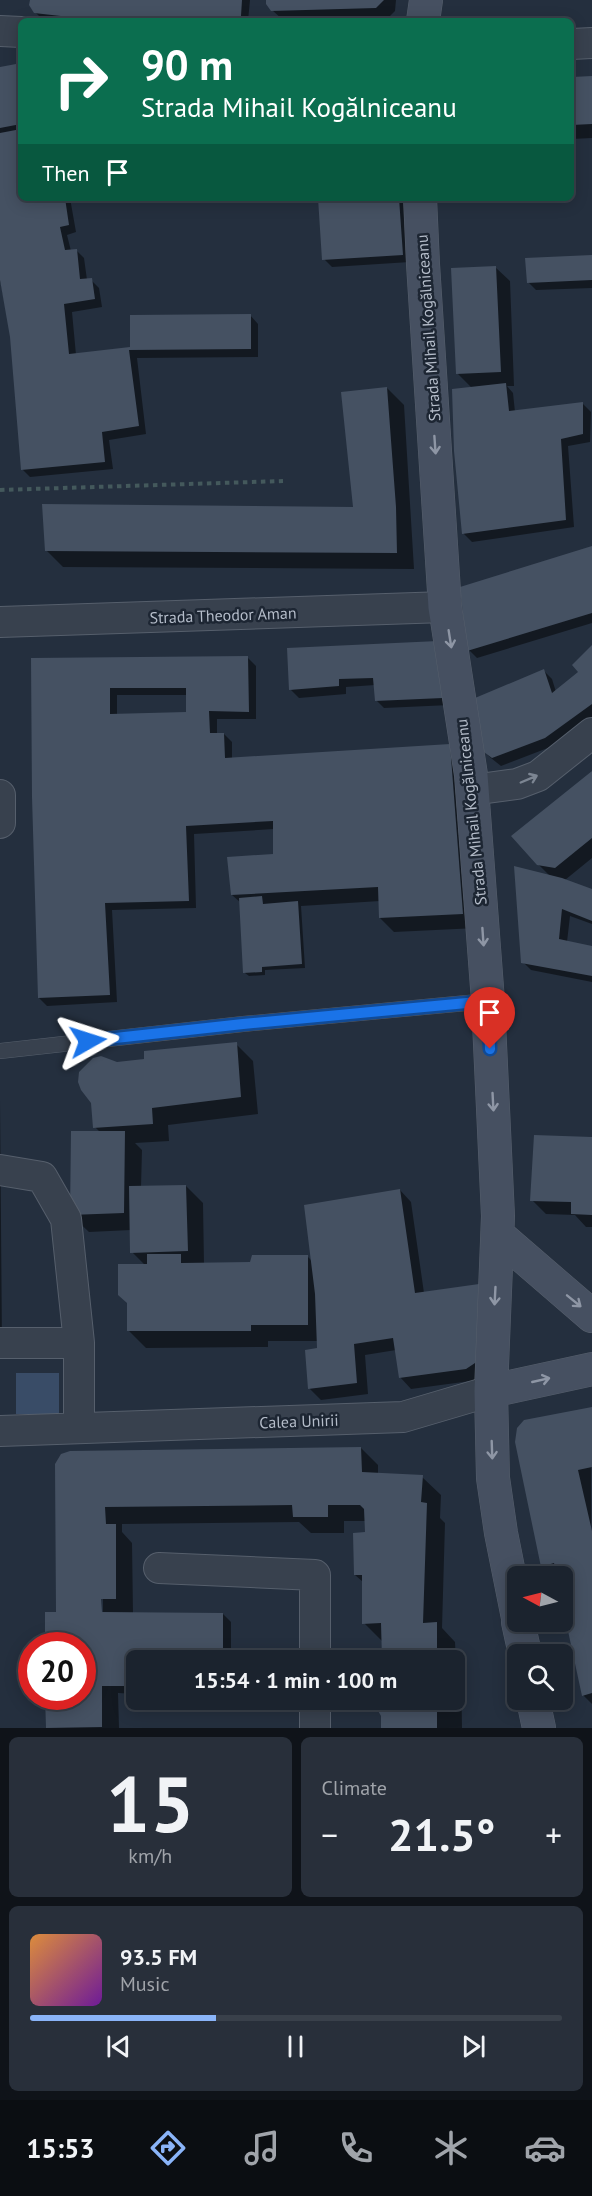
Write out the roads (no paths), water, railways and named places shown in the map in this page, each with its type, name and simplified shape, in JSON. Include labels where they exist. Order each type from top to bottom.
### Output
[{"type":"street","points":[[423,18],[426,0]]},
{"type":"street","points":[[0,31],[18,32]]},
{"type":"street","points":[[574,44],[592,43]]},
{"type":"street","name":"Strada Mihail Kogălniceanu","points":[[420,201],[445,607],[472,790],[488,1001],[498,1235],[491,1391],[493,1479],[507,1566]]},
{"type":"street","name":"Strada Theodor Aman","points":[[0,622],[445,607]]},
{"type":"street","points":[[472,790],[517,784],[538,776],[592,733]]},
{"type":"street","points":[[0,795],[0,823]]},
{"type":"street","points":[[0,1170],[42,1177],[66,1219],[79,1343],[78,1427]]},
{"type":"street","points":[[498,1235],[592,1316]]},
{"type":"street","points":[[0,1343],[79,1343]]},
{"type":"street","name":"Calea Unirii","points":[[0,1431],[403,1418],[491,1391],[592,1369]]},
{"type":"street","points":[[159,1568],[315,1575],[315,1650]]},
{"type":"street","points":[[315,1710],[315,1728]]},
{"type":"street","points":[[535,1710],[539,1728]]},
{"type":"lane","points":[[0,1051],[243,1024],[488,1001]]},
{"type":"water","points":[[16,1373],[59,1373],[59,1414],[16,1414]]}]
